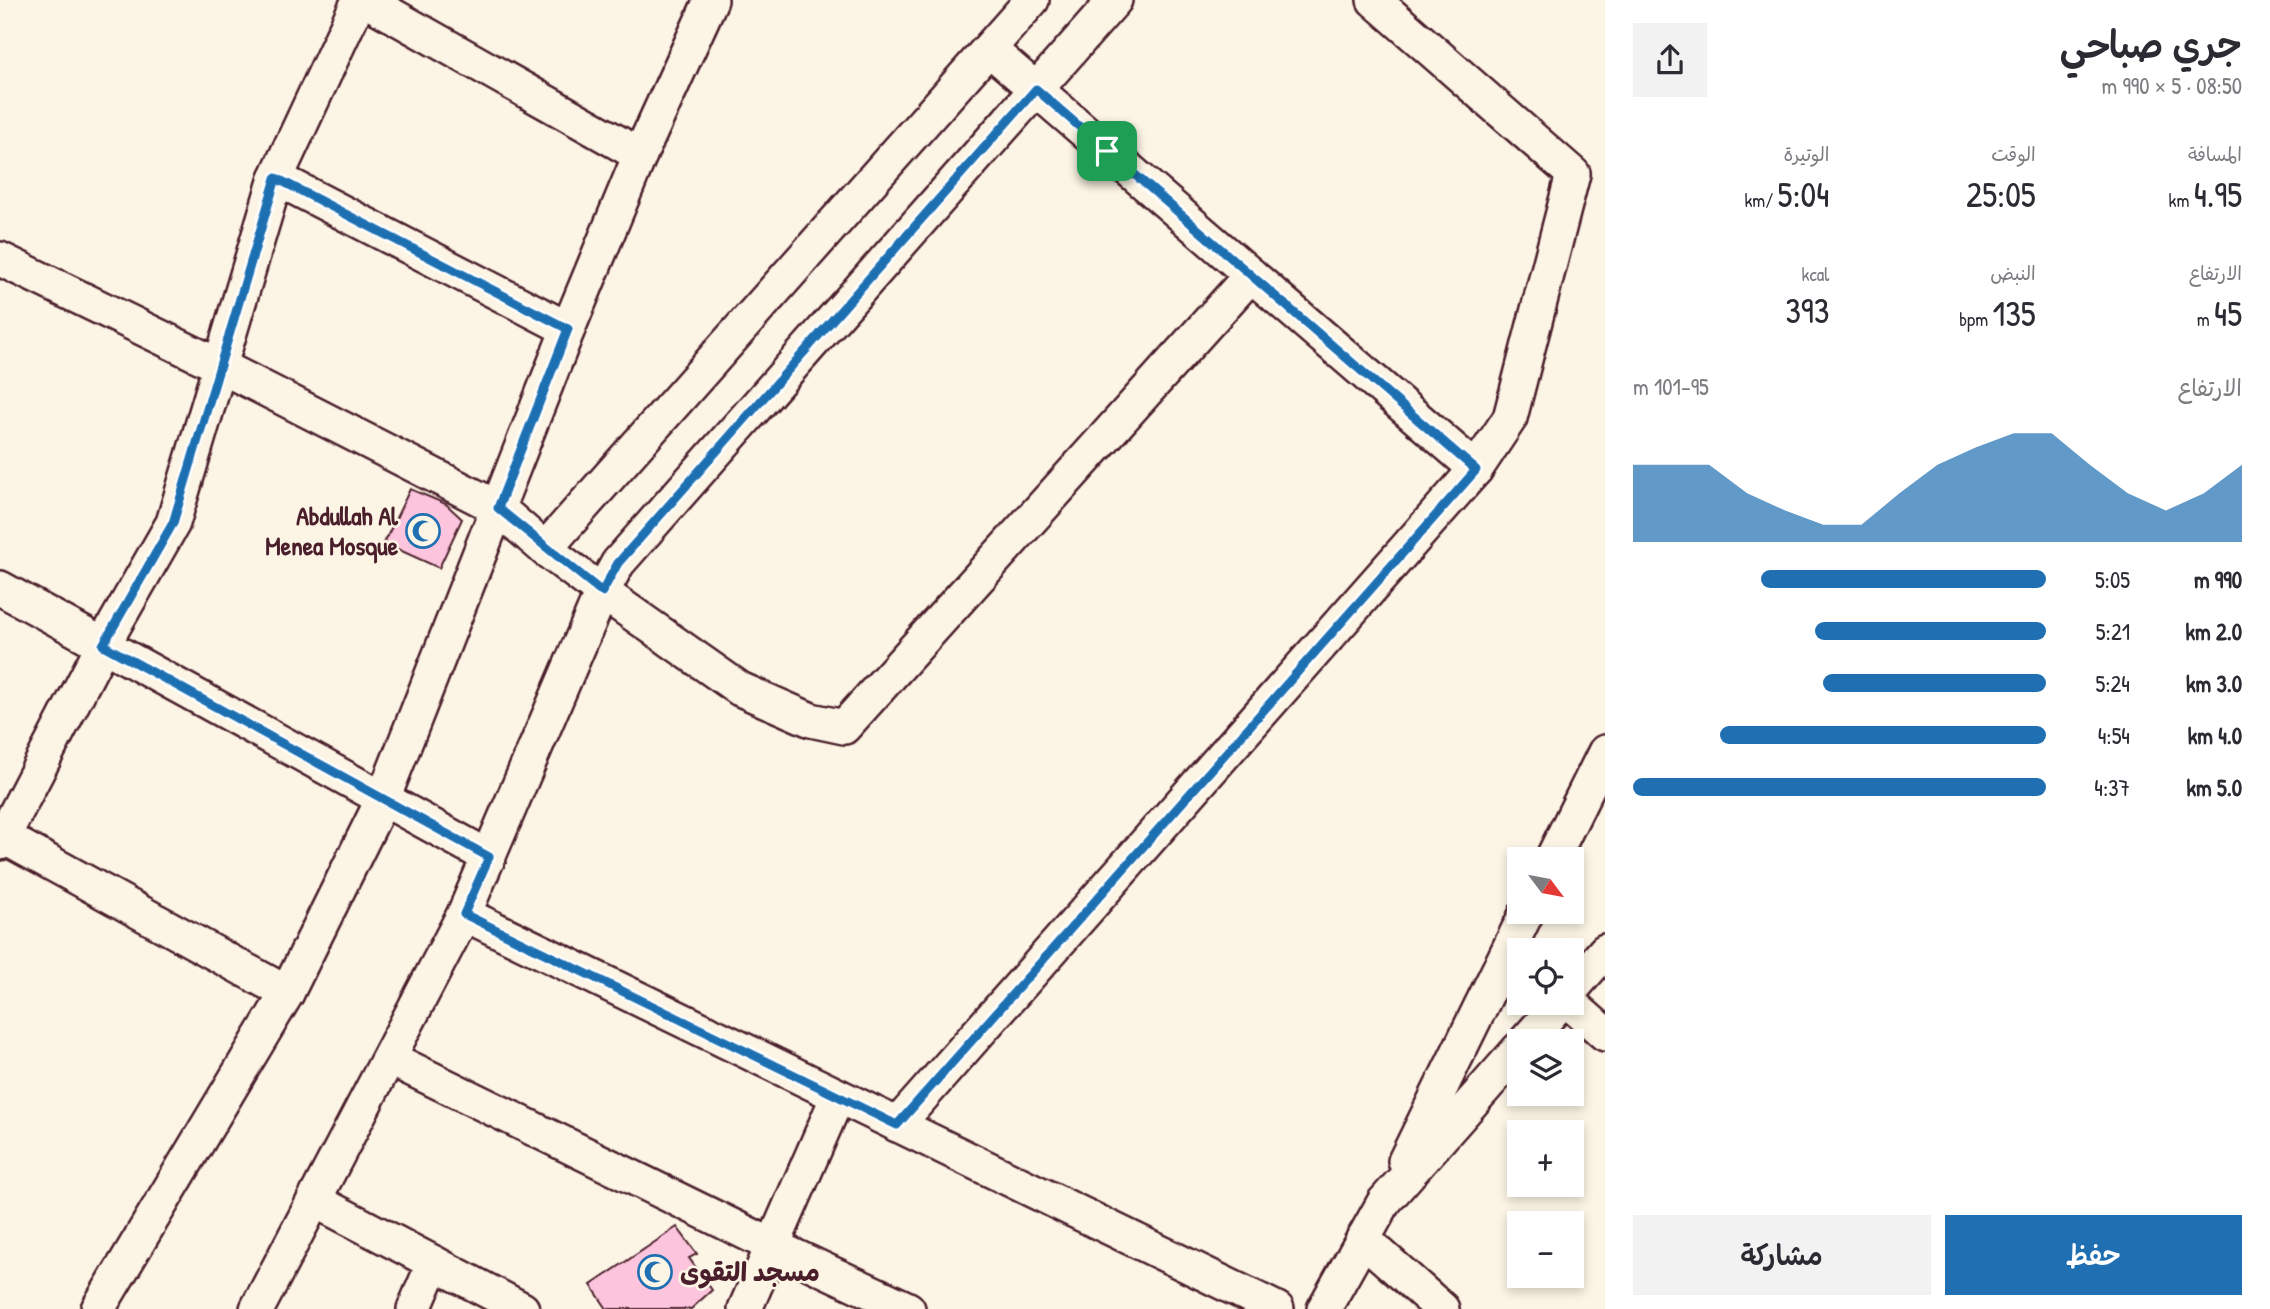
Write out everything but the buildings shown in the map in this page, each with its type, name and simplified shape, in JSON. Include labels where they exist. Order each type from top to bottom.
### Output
[{"type":"street","points":[[287,993],[1,838],[103,645],[173,523],[276,178],[359,0]]},
{"type":"street","points":[[365,0],[640,155]]},
{"type":"street","points":[[98,1309],[287,993],[383,799],[568,329],[640,155],[711,0]]},
{"type":"street","points":[[545,549],[1032,0]]},
{"type":"street","points":[[257,1309],[464,914],[602,592],[618,563],[1115,0]]},
{"type":"street","points":[[897,1125],[1476,470],[1510,418],[1573,174],[1374,0]]},
{"type":"street","points":[[989,49],[1476,470]]},
{"type":"street","points":[[276,178],[568,329]]},
{"type":"street","points":[[0,259],[220,366],[498,508],[545,549],[602,592],[740,689],[811,720],[844,727],[1251,275]]},
{"type":"street","points":[[0,589],[489,857]]},
{"type":"street","points":[[1558,847],[1605,752]]},
{"type":"street","points":[[464,914],[1278,1309]]},
{"type":"street","points":[[1324,1309],[1384,1202],[1521,924]]},
{"type":"street","points":[[1584,975],[1605,951]]},
{"type":"street","points":[[1537,1029],[1549,1015]]},
{"type":"street","points":[[1584,1015],[1605,1034]]},
{"type":"street","points":[[388,1058],[908,1309]]},
{"type":"street","points":[[1384,1202],[1507,1063]]},
{"type":"street","points":[[746,1309],[838,1096]]},
{"type":"street","points":[[314,1200],[522,1309]]},
{"type":"street","points":[[1363,1240],[1442,1309]]},
{"type":"street","points":[[414,1309],[433,1263]]},
{"type":"place","name":"Abdullah Al Menea Mosque","points":[[423,531]]},
{"type":"place","name":"مسجد التقوى","points":[[655,1272]]},
{"type":"route","points":[[1036,89],[1107,151],[1476,470],[897,1125],[464,914],[489,857],[103,645],[173,523],[276,178],[568,329],[498,508],[545,549],[602,592],[618,563],[1036,89]]}]
